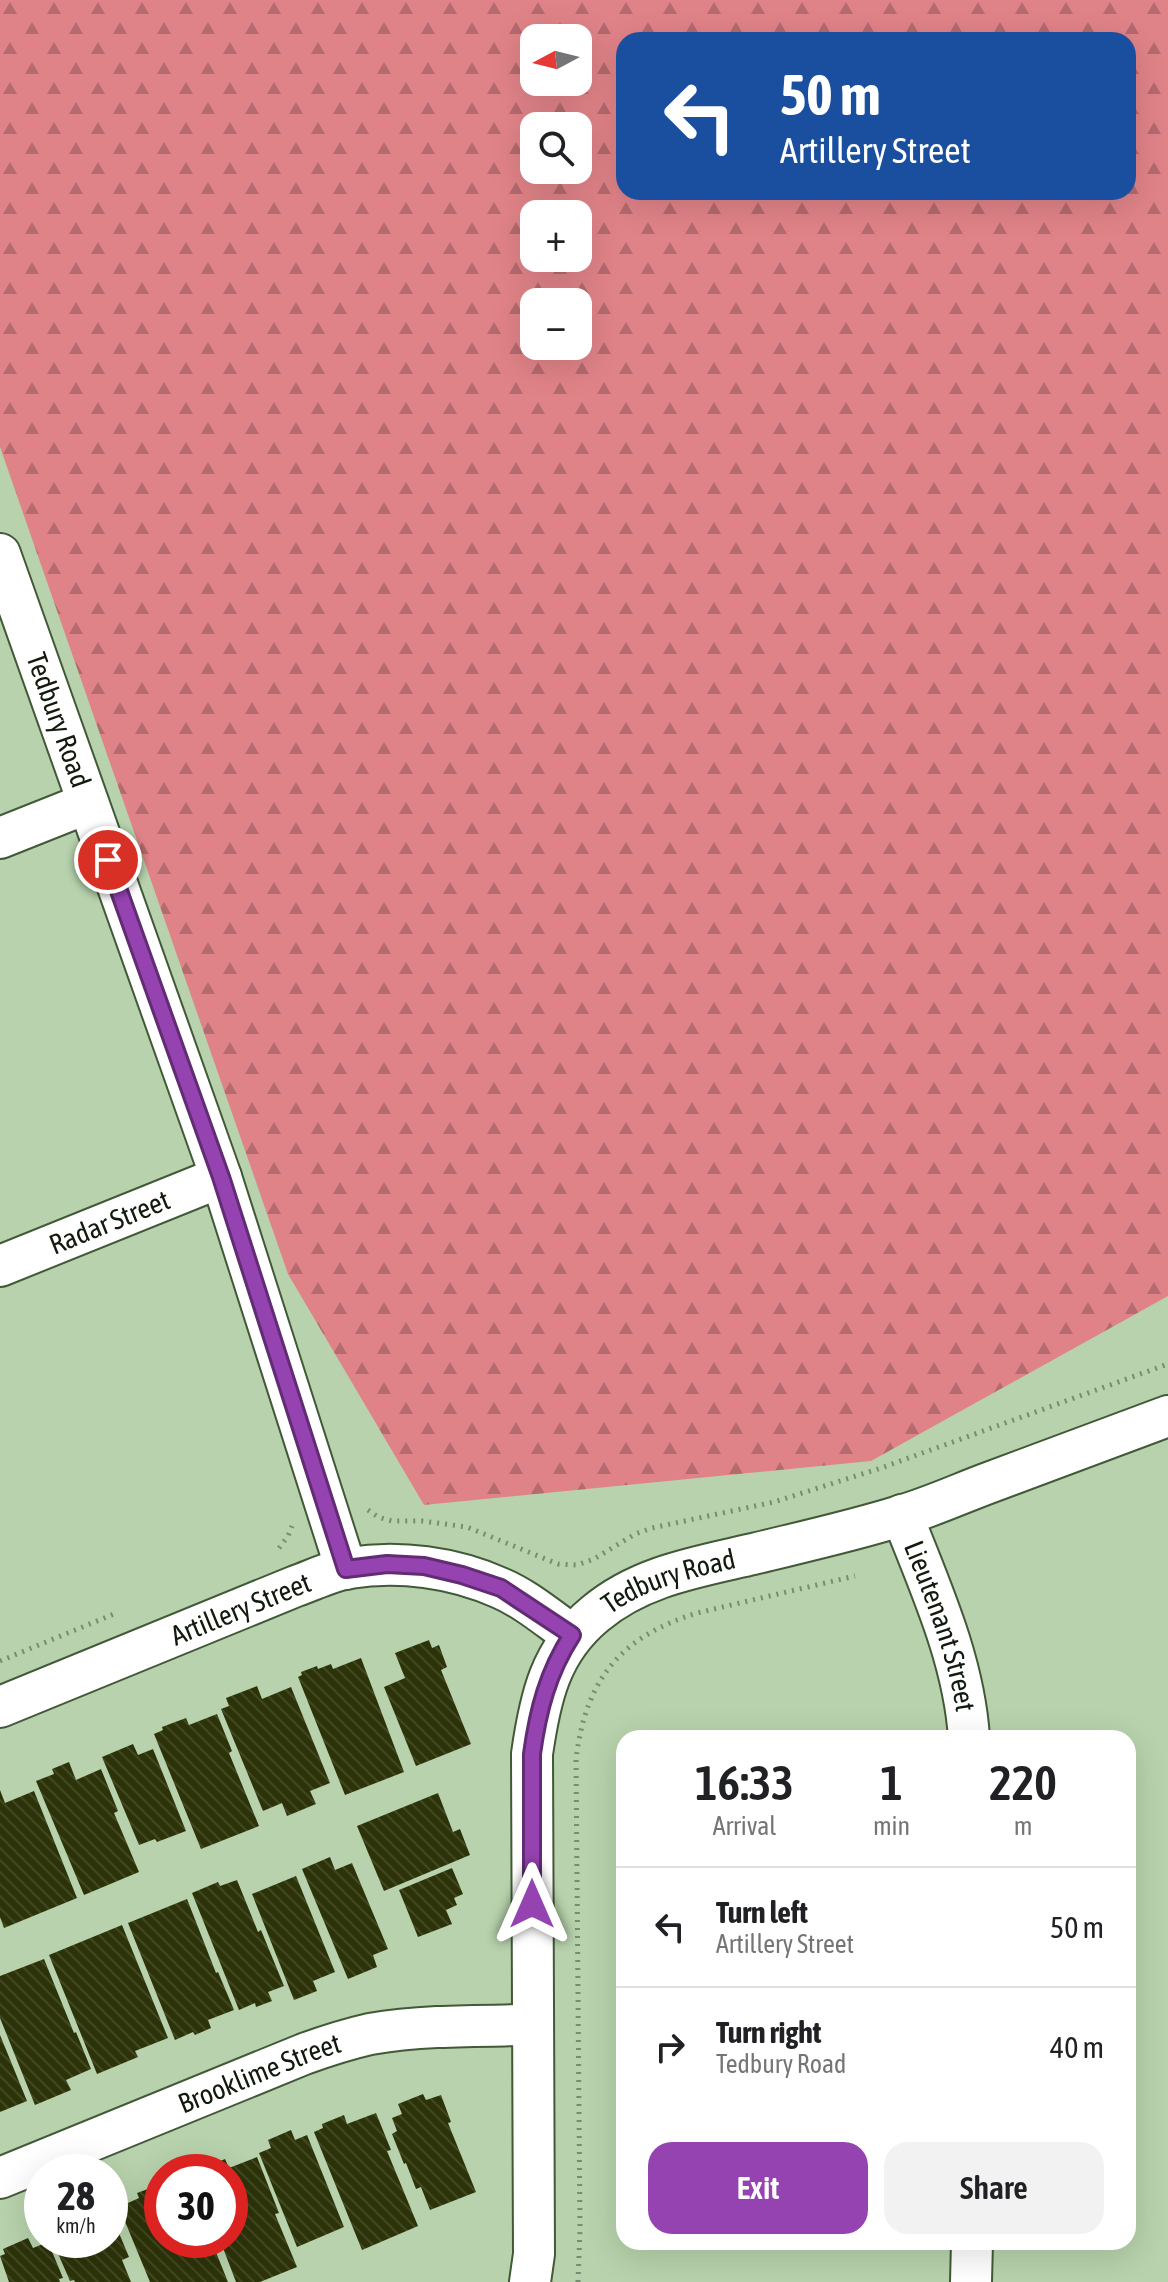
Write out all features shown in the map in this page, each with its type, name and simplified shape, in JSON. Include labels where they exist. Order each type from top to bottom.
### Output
[{"type":"street","name":"Tedbury Road","points":[[0,554],[221,1177],[346,1569]]},
{"type":"street","points":[[0,838],[88,803]]},
{"type":"street","name":"Radar Street","points":[[0,1266],[221,1177]]},
{"type":"street","name":"Tedbury Road","points":[[530,2282],[534,2254],[532,1754],[538,1714],[548,1680],[572,1635],[596,1612],[644,1582],[902,1515],[1168,1416]]},
{"type":"street","name":"Lieutenant Street","points":[[902,1515],[955,1659],[968,1730]]},
{"type":"street","name":"Artillery Street","points":[[0,1707],[296,1586],[346,1569],[387,1564],[424,1566],[462,1575],[501,1588],[572,1635]]},
{"type":"street","name":"Brooklime Street","points":[[0,2178],[336,2043],[420,2028],[532,2025]]},
{"type":"street","points":[[971,2282],[972,2250]]},
{"type":"path","points":[[365,1506],[378,1517],[392,1521],[467,1527],[558,1564],[577,1565],[652,1528],[774,1502],[881,1468],[1168,1364]]},
{"type":"path","points":[[270,1552],[280,1548],[288,1536],[292,1516]]},
{"type":"path","points":[[578,2282],[576,1759],[585,1714],[595,1689],[609,1667],[628,1646],[650,1632],[697,1613],[855,1576]]},
{"type":"path","points":[[0,1661],[116,1614]]},
{"type":"green space","points":[[0,0],[1168,0],[1168,1296],[871,1461],[424,1505],[288,1274],[0,447]]},
{"type":"building","points":[[429,1640],[432,1648],[439,1645],[447,1667],[441,1670],[471,1744],[416,1766],[384,1687],[405,1678],[395,1653]]},
{"type":"building","points":[[361,1658],[404,1772],[345,1795],[298,1677],[302,1675],[301,1672],[317,1666],[318,1669],[331,1664],[333,1669]]},
{"type":"building","points":[[257,1686],[262,1699],[291,1687],[330,1783],[310,1791],[316,1804],[287,1816],[282,1803],[263,1811],[221,1709],[229,1706],[226,1698]]},
{"type":"building","points":[[217,1714],[232,1751],[229,1753],[259,1826],[201,1849],[154,1734],[163,1730],[162,1727],[186,1718],[189,1725]]},
{"type":"building","points":[[133,1744],[138,1755],[153,1749],[186,1831],[139,1845],[102,1757]]},
{"type":"building","points":[[69,1762],[76,1780],[101,1769],[118,1811],[114,1813],[139,1872],[84,1895],[36,1781],[54,1774],[52,1769]]},
{"type":"building","points":[[0,1790],[5,1803],[34,1791],[77,1898],[4,1928],[0,1917]]},
{"type":"building","points":[[438,1793],[453,1832],[460,1829],[470,1855],[384,1891],[357,1826]]},
{"type":"building","points":[[330,1857],[335,1870],[352,1863],[388,1949],[373,1955],[377,1967],[348,1979],[302,1869]]},
{"type":"building","points":[[452,1868],[463,1894],[454,1898],[457,1905],[446,1910],[452,1924],[418,1937],[399,1890]]},
{"type":"building","points":[[296,1876],[335,1972],[313,1981],[317,1991],[294,2000],[252,1894]]},
{"type":"building","points":[[237,1880],[284,1986],[268,1992],[272,2001],[256,2007],[255,2003],[239,2010],[192,1893],[218,1882],[220,1886]]},
{"type":"building","points":[[187,1899],[234,2010],[208,2020],[211,2028],[175,2040],[128,1923]]},
{"type":"building","points":[[122,1925],[168,2038],[135,2051],[138,2057],[97,2074],[49,1955]]},
{"type":"building","points":[[44,1959],[91,2069],[66,2080],[71,2090],[35,2105],[0,2018],[0,1976]]},
{"type":"building","points":[[0,2035],[27,2101],[0,2112]]},
{"type":"building","points":[[423,2094],[426,2100],[441,2095],[451,2122],[448,2123],[476,2192],[430,2210],[421,2187],[416,2189],[392,2134],[397,2131],[392,2118],[402,2114],[398,2104]]},
{"type":"building","points":[[376,2113],[391,2150],[387,2151],[418,2226],[362,2250],[314,2132],[323,2128],[322,2124],[344,2115],[347,2124]]},
{"type":"building","points":[[291,2130],[295,2140],[307,2135],[344,2227],[297,2247],[259,2153],[271,2148],[268,2140]]},
{"type":"building","points":[[257,2157],[279,2213],[275,2214],[297,2267],[260,2282],[236,2282],[227,2258],[248,2258],[248,2161]]},
{"type":"building","points":[[144,2190],[144,2258],[218,2258],[228,2282],[150,2282],[128,2229],[128,2203],[139,2198],[137,2193]]},
{"type":"building","points":[[24,2240],[24,2258],[55,2258],[63,2278],[59,2279],[60,2282],[9,2282],[0,2256],[5,2254],[3,2249]]},
{"type":"building","points":[[60,2258],[127,2258],[122,2260],[131,2282],[70,2281]]},
{"type":"route","points":[[108,860],[221,1177],[346,1569],[387,1564],[424,1566],[462,1575],[501,1588],[572,1635],[548,1680],[538,1714],[532,1754],[532,1904]]}]
